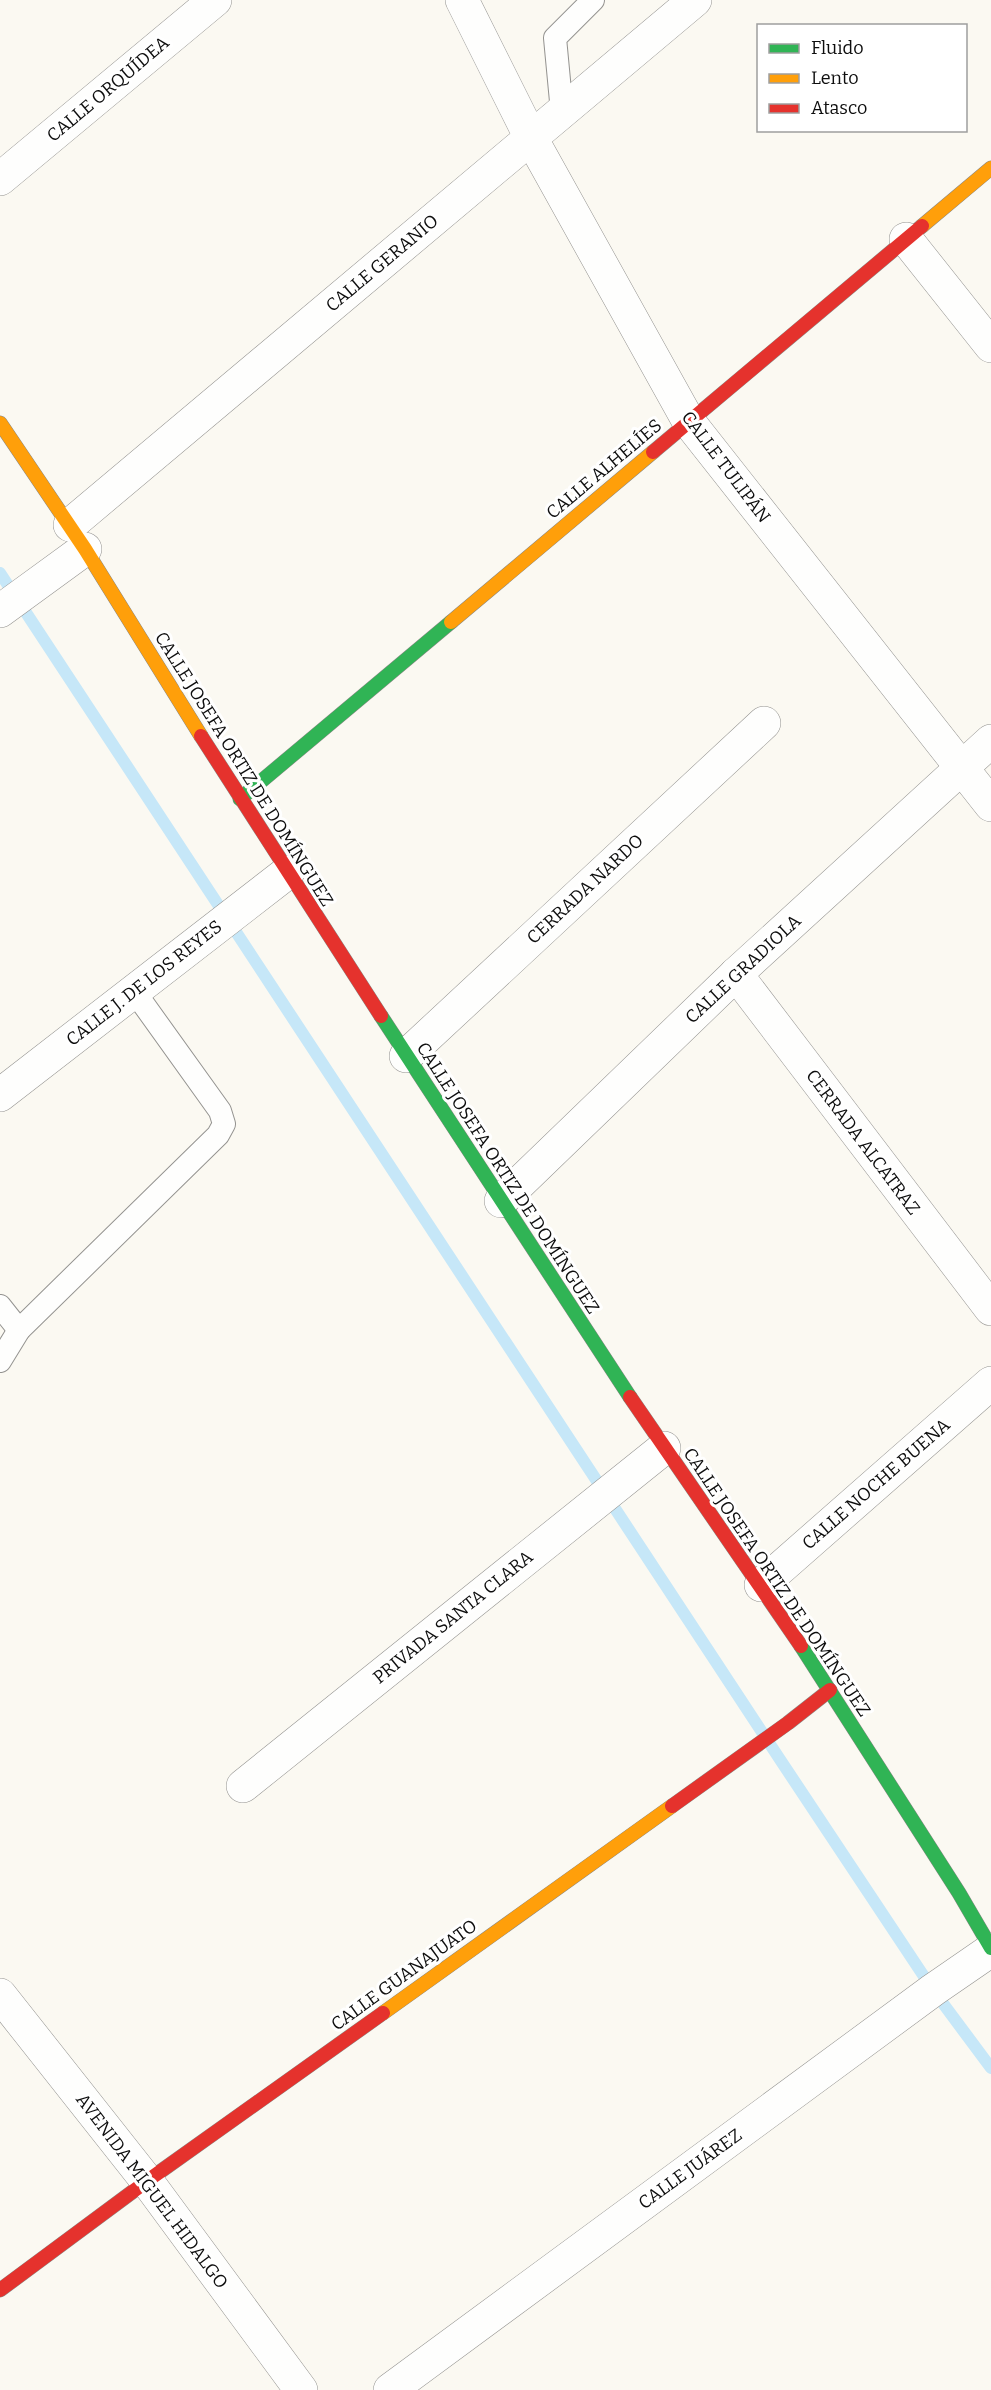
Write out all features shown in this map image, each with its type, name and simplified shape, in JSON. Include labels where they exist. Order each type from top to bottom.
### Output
[{"type":"street","name":"CALLE ORQUÍDEA","points":[[0,179],[215,0]]},
{"type":"street","name":"CALLE TULIPÁN","points":[[462,0],[531,138],[689,422],[991,805]]},
{"type":"street","name":"CALLE GERANIO","points":[[1,610],[40,582],[77,537],[531,138],[695,0]]},
{"type":"street","name":"CALLE ALHELÍES","points":[[240,799],[991,168]]},
{"type":"street","points":[[906,239],[991,346]]},
{"type":"street","name":"CALLE JOSEFA ORTIZ DE DOMÍNGUEZ","points":[[0,423],[77,537],[240,799],[406,1056],[664,1448],[761,1585],[830,1690],[959,1893],[991,1949]]},
{"type":"street","name":"CERRADA NARDO","points":[[406,1056],[764,723]]},
{"type":"street","name":"CALLE GRADIOLA","points":[[501,1201],[736,975],[991,741]]},
{"type":"street","name":"CALLE J. DE LOS REYES","points":[[0,1095],[288,872]]},
{"type":"street","name":"CERRADA ALCATRAZ","points":[[736,975],[991,1309]]},
{"type":"street","name":"CALLE NOCHE BUENA","points":[[761,1585],[991,1383]]},
{"type":"street","name":"PRIVADA SANTA CLARA","points":[[243,1786],[664,1448]]},
{"type":"street","name":"CALLE GUANAJUATO","points":[[0,2290],[147,2181],[745,1754],[830,1690]]},
{"type":"street","name":"CALLE JUÁREZ","points":[[390,2390],[991,1949]]},
{"type":"street","name":"AVENIDA MIGUEL HIDALGO","points":[[0,1995],[147,2181],[301,2390]]},
{"type":"lane","points":[[562,112],[555,38],[593,0]]},
{"type":"lane","points":[[0,1361],[19,1330],[218,1135],[224,1124],[220,1111],[134,991]]},
{"type":"lane","points":[[0,1306],[19,1330]]},
{"type":"waterway","points":[[0,573],[779,1758],[933,1990],[991,2068]]},
{"type":"traffic: fast","points":[[240,799],[451,622]]},
{"type":"traffic: fast","points":[[381,1016],[630,1397]]},
{"type":"traffic: fast","points":[[801,1646],[959,1893],[991,1948]]},
{"type":"traffic: slow","points":[[922,226],[991,168]]},
{"type":"traffic: slow","points":[[0,423],[85,549],[201,736]]},
{"type":"traffic: slow","points":[[451,622],[653,452]]},
{"type":"traffic: slow","points":[[383,2013],[672,1806]]},
{"type":"traffic: jam","points":[[653,452],[922,226]]},
{"type":"traffic: jam","points":[[201,736],[381,1016]]},
{"type":"traffic: jam","points":[[630,1397],[801,1646]]},
{"type":"traffic: jam","points":[[672,1806],[830,1690]]},
{"type":"traffic: jam","points":[[0,2290],[147,2181],[383,2013]]}]
